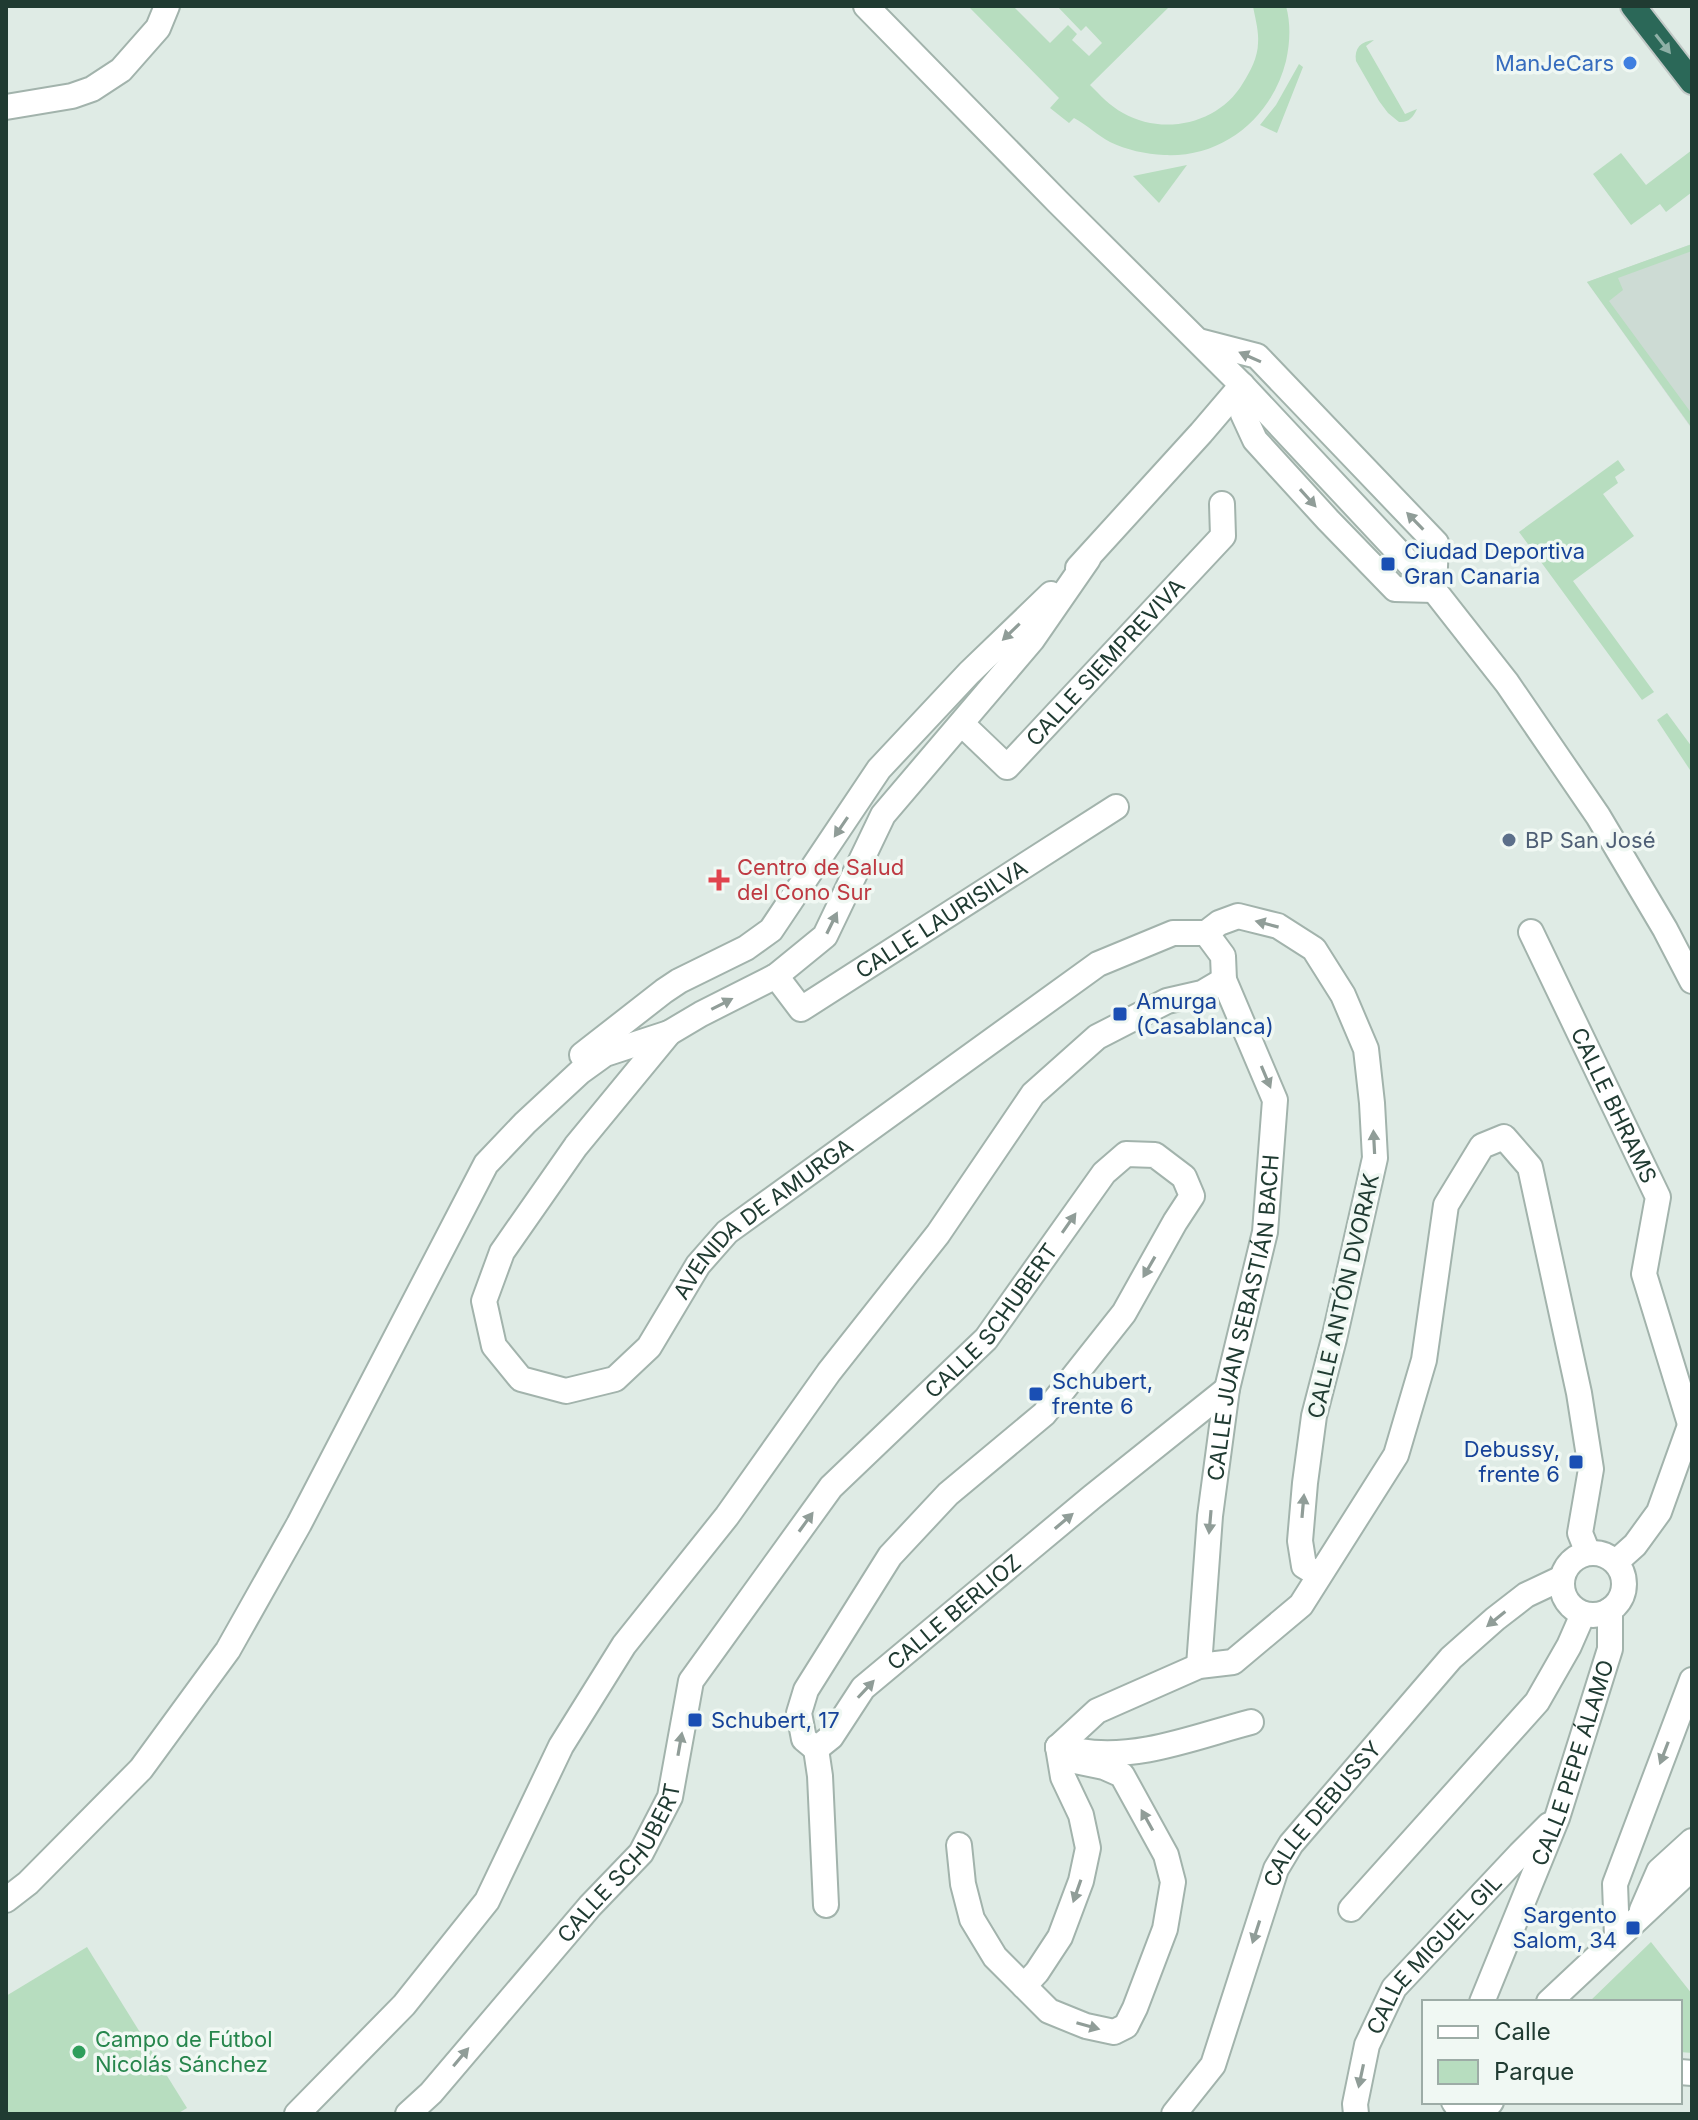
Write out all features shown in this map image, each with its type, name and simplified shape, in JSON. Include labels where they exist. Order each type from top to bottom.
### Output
[{"type":"highway","points":[[1633,6],[1692,82]]},
{"type":"street","points":[[866,6],[1242,385],[1434,590],[1507,683],[1598,816],[1692,981]]},
{"type":"street","points":[[6,107],[72,96],[92,89],[121,70],[159,13]]},
{"type":"street","points":[[1195,340],[1257,356],[1436,543],[1434,590]]},
{"type":"street","points":[[1242,385],[1293,394]]},
{"type":"street","points":[[1242,385],[1243,414],[1255,440],[1328,520],[1395,589],[1434,590]]},
{"type":"street","name":"AVENIDA DE AMURGA","points":[[576,1146],[650,1001],[679,981],[746,948],[771,930],[879,769],[969,673],[1088,559],[1242,385]]},
{"type":"street","points":[[1201,433],[1232,428],[1255,440]]},
{"type":"street","name":"CALLE SIEMPREVIVA","points":[[962,724],[1007,767],[1223,536],[1222,504]]},
{"type":"street","name":"AVENIDA DE AMURGA","points":[[1088,559],[1032,640],[883,815],[825,936],[776,976],[669,1033],[576,1146],[502,1252],[484,1301],[494,1346],[521,1379],[566,1391],[615,1379],[649,1347],[698,1265],[727,1232],[1098,964],[1173,933],[1206,933]]},
{"type":"street","name":"CALLE LAURISILVA","points":[[776,976],[801,1009],[1116,807]]},
{"type":"street","name":"CALLE ANTÓN DVORAK","points":[[1206,933],[1219,923],[1238,916],[1278,926],[1314,949],[1343,995],[1366,1049],[1375,1158],[1314,1416],[1305,1483],[1300,1541],[1304,1566],[1319,1575]]},
{"type":"street","name":"CALLE BHRAMS","points":[[1531,932],[1658,1197],[1644,1274],[1691,1422]]},
{"type":"street","points":[[297,2114],[404,2005],[487,1901],[561,1746],[624,1645],[727,1516],[829,1372],[938,1234],[1033,1094],[1097,1037],[1167,1001],[1202,993],[1224,980],[1223,956],[1206,933]]},
{"type":"street","name":"CALLE JUAN SEBASTIÁN BACH","points":[[1199,1666],[1210,1516],[1227,1389],[1265,1232],[1275,1100],[1224,980]]},
{"type":"street","points":[[525,1123],[560,1072],[650,1001]]},
{"type":"street","points":[[6,1900],[28,1883],[141,1769],[228,1650],[299,1524],[486,1164],[580,1072],[605,1054],[669,1033]]},
{"type":"street","points":[[580,1072],[609,1084]]},
{"type":"street","points":[[1058,1747],[1097,1711],[1199,1666],[1233,1662],[1301,1605],[1396,1455],[1424,1360],[1446,1205],[1482,1146],[1504,1137],[1530,1167],[1579,1393],[1591,1469],[1580,1533],[1588,1553]]},
{"type":"street","name":"CALLE SCHUBERT","points":[[408,2114],[431,2093],[590,1906],[641,1853],[670,1797],[691,1681],[831,1487],[986,1339],[1104,1173],[1126,1154],[1155,1155],[1184,1177],[1192,1196],[1124,1313],[1044,1414],[948,1494],[890,1556],[806,1690],[799,1713],[804,1739],[816,1749]]},
{"type":"street","name":"CALLE BERLIOZ","points":[[816,1749],[831,1737],[863,1688],[1227,1389]]},
{"type":"street","points":[[1616,1562],[1635,1545],[1659,1512],[1691,1422]]},
{"type":"street","points":[[1588,1553],[1599,1553],[1616,1562],[1625,1582],[1619,1603],[1602,1614],[1592,1616],[1568,1604],[1562,1578],[1571,1562],[1588,1553]]},
{"type":"street","name":"CALLE DEBUSSY","points":[[1174,2114],[1213,2065],[1276,1869],[1291,1844],[1451,1658],[1526,1595],[1562,1578]]},
{"type":"street","name":"CALLE PEPE ÁLAMO","points":[[1483,2000],[1557,1818],[1610,1649],[1610,1610]]},
{"type":"street","points":[[1351,1909],[1537,1702],[1569,1646],[1583,1614]]},
{"type":"street","points":[[1617,1937],[1615,1884],[1692,1680]]},
{"type":"street","points":[[1058,1747],[1094,1753],[1141,1751],[1251,1722]]},
{"type":"street","points":[[1024,1986],[1060,1937],[1081,1881],[1088,1848],[1081,1815],[1063,1777],[1058,1747]]},
{"type":"street","points":[[959,1845],[963,1884],[972,1919],[995,1957],[1049,2011],[1086,2026],[1114,2032],[1126,2026],[1165,1929],[1173,1882],[1166,1855],[1122,1775],[1104,1767],[1075,1761],[1058,1747]]},
{"type":"street","points":[[816,1749],[826,1905]]},
{"type":"street","name":"CALLE MIGUEL GIL","points":[[1356,2114],[1355,2104],[1367,2045],[1394,1988],[1557,1818]]},
{"type":"street","points":[[1638,1919],[1659,1871],[1692,1841]]},
{"type":"street","points":[[1556,1998],[1692,1868]]},
{"type":"street","points":[[1454,2104],[1462,2113],[1480,2114]]},
{"type":"shaded area","points":[[1692,244],[1692,429],[1587,282]]},
{"type":"green space","points":[[968,6],[1013,6],[1050,43],[1068,25],[1077,34],[1072,40],[1089,56],[1102,43],[1086,26],[1081,31],[1057,6],[1170,6],[1090,85],[1118,110],[1155,124],[1189,122],[1205,117],[1233,97],[1257,54],[1258,33],[1253,6],[1286,6],[1289,27],[1286,61],[1269,100],[1242,130],[1206,149],[1186,154],[1150,154],[1116,145],[1074,118],[1069,123],[1050,108],[1059,98]]},
{"type":"green space","points":[[1374,40],[1366,46],[1405,114],[1417,109],[1405,122],[1399,122],[1388,113],[1356,61],[1359,46]]},
{"type":"green space","points":[[1299,64],[1303,67],[1277,133],[1260,125],[1276,105]]},
{"type":"green space","points":[[1692,150],[1692,192],[1666,212],[1660,204],[1631,225],[1593,174],[1621,153],[1646,185]]},
{"type":"green space","points":[[1187,165],[1159,203],[1133,176]]},
{"type":"green space","points":[[1692,244],[1692,251],[1618,278],[1623,290],[1609,301],[1692,414],[1692,428],[1587,282]]},
{"type":"green space","points":[[1618,460],[1625,470],[1615,477],[1618,483],[1603,494],[1634,536],[1573,581],[1654,692],[1642,700],[1519,532]]},
{"type":"green space","points":[[1667,713],[1692,747],[1692,773],[1657,720]]},
{"type":"green space","points":[[1651,1942],[1692,1994],[1692,2053],[1682,2052],[1682,2000],[1591,2000]]},
{"type":"green space","name":"Campo de Fútbol Nicolás Sánchez","points":[[87,1947],[187,2108],[177,2114],[6,2114],[6,1996]]},
{"type":"place","name":"ManJeCars","points":[[1630,63]]},
{"type":"place","name":"Ciudad Deportiva Gran Canaria","points":[[1388,564]]},
{"type":"place","name":"BP San José","points":[[1509,840]]},
{"type":"place","name":"Centro de Salud del Cono Sur","points":[[719,880]]},
{"type":"place","name":"Amurga (Casablanca)","points":[[1120,1014]]},
{"type":"place","name":"Schubert, frente 6","points":[[1036,1394]]},
{"type":"place","name":"Debussy, frente 6","points":[[1576,1462]]},
{"type":"place","name":"Schubert, 17","points":[[695,1720]]},
{"type":"place","name":"Sargento Salom, 34","points":[[1633,1928]]},
{"type":"place","name":"Campo de Fútbol Nicolás Sánchez","points":[[79,2052]]}]
